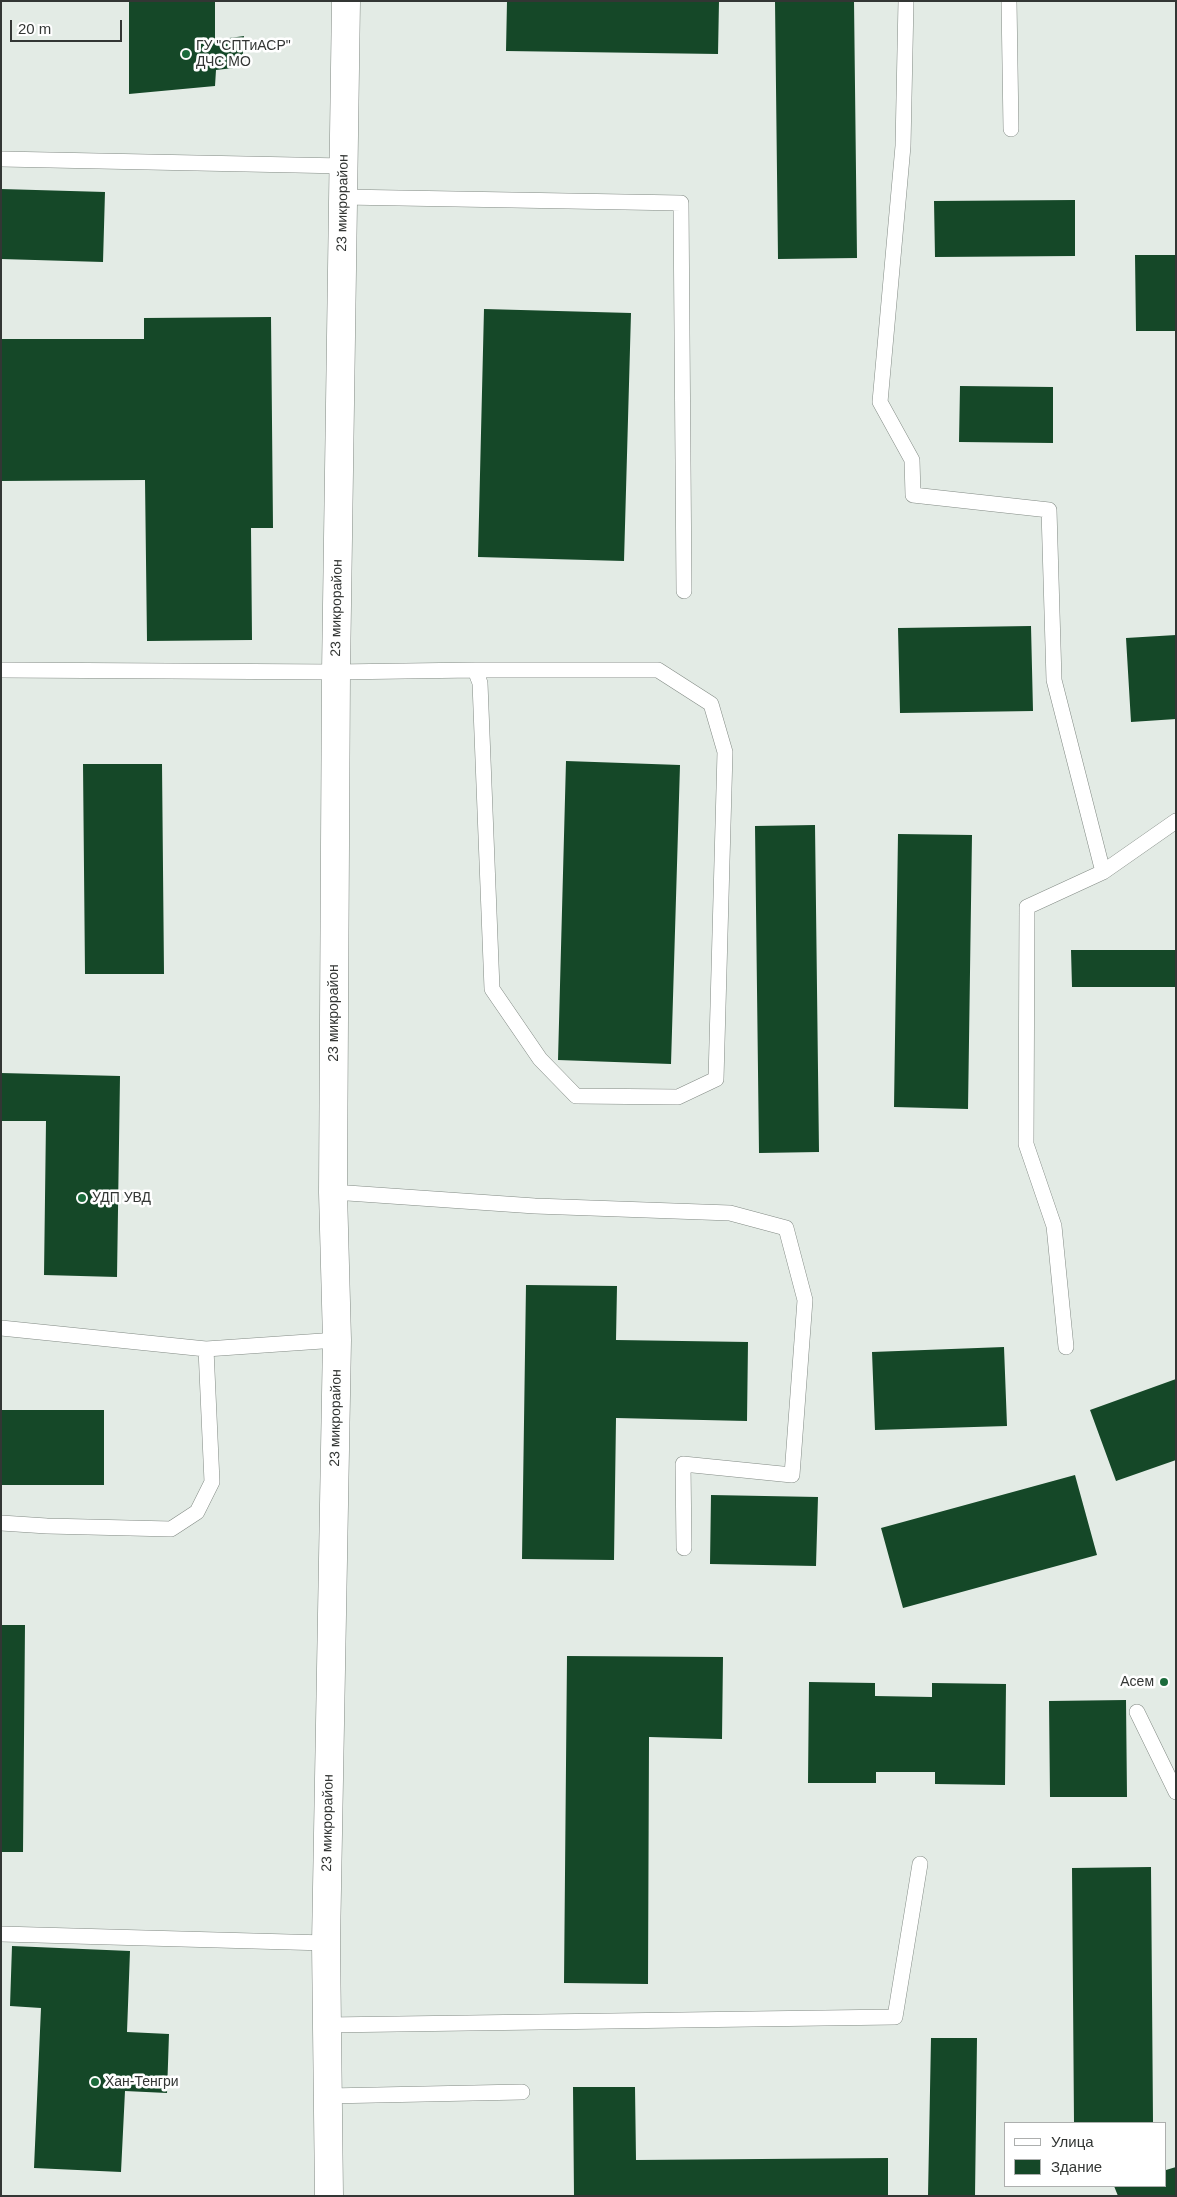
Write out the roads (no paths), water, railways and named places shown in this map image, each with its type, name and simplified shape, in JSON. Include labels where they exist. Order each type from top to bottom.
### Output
[{"type":"street","name":"23 микрорайон","points":[[329,2196],[326,1943],[337,1340],[333,1192],[336,672],[346,1]]},
{"type":"lane","points":[[906,1],[903,146],[880,402],[912,460],[913,495],[1049,510],[1054,680],[1103,872]]},
{"type":"lane","points":[[1010,1],[1011,128]]},
{"type":"lane","points":[[1,160],[344,166]]},
{"type":"lane","points":[[343,197],[680,203],[684,591]]},
{"type":"lane","points":[[1,670],[336,672],[475,670],[658,670],[711,704],[725,752],[716,1078],[678,1097],[576,1096],[540,1059],[492,989],[480,683],[475,670]]},
{"type":"lane","points":[[1066,1347],[1054,1226],[1026,1144],[1027,907],[1103,872],[1176,821]]},
{"type":"lane","points":[[333,1192],[535,1206],[730,1213],[786,1228],[805,1300],[792,1475],[683,1464],[684,1548]]},
{"type":"lane","points":[[1,1328],[206,1349],[337,1340]]},
{"type":"lane","points":[[1,1522],[47,1526],[171,1529],[197,1512],[212,1482],[206,1349]]},
{"type":"lane","points":[[1137,1712],[1176,1792]]},
{"type":"lane","points":[[327,2025],[895,2017],[920,1864]]},
{"type":"lane","points":[[1,1934],[326,1943]]},
{"type":"lane","points":[[328,2096],[522,2092]]},
{"type":"place","name":"ГУ \"СПТиАСР\" ДЧС МО","points":[[186,54]]},
{"type":"place","name":"УДП УВД","points":[[82,1198]]},
{"type":"place","name":"Асем","points":[[1164,1682]]},
{"type":"place","name":"Хан-Тенгри","points":[[95,2082]]}]
